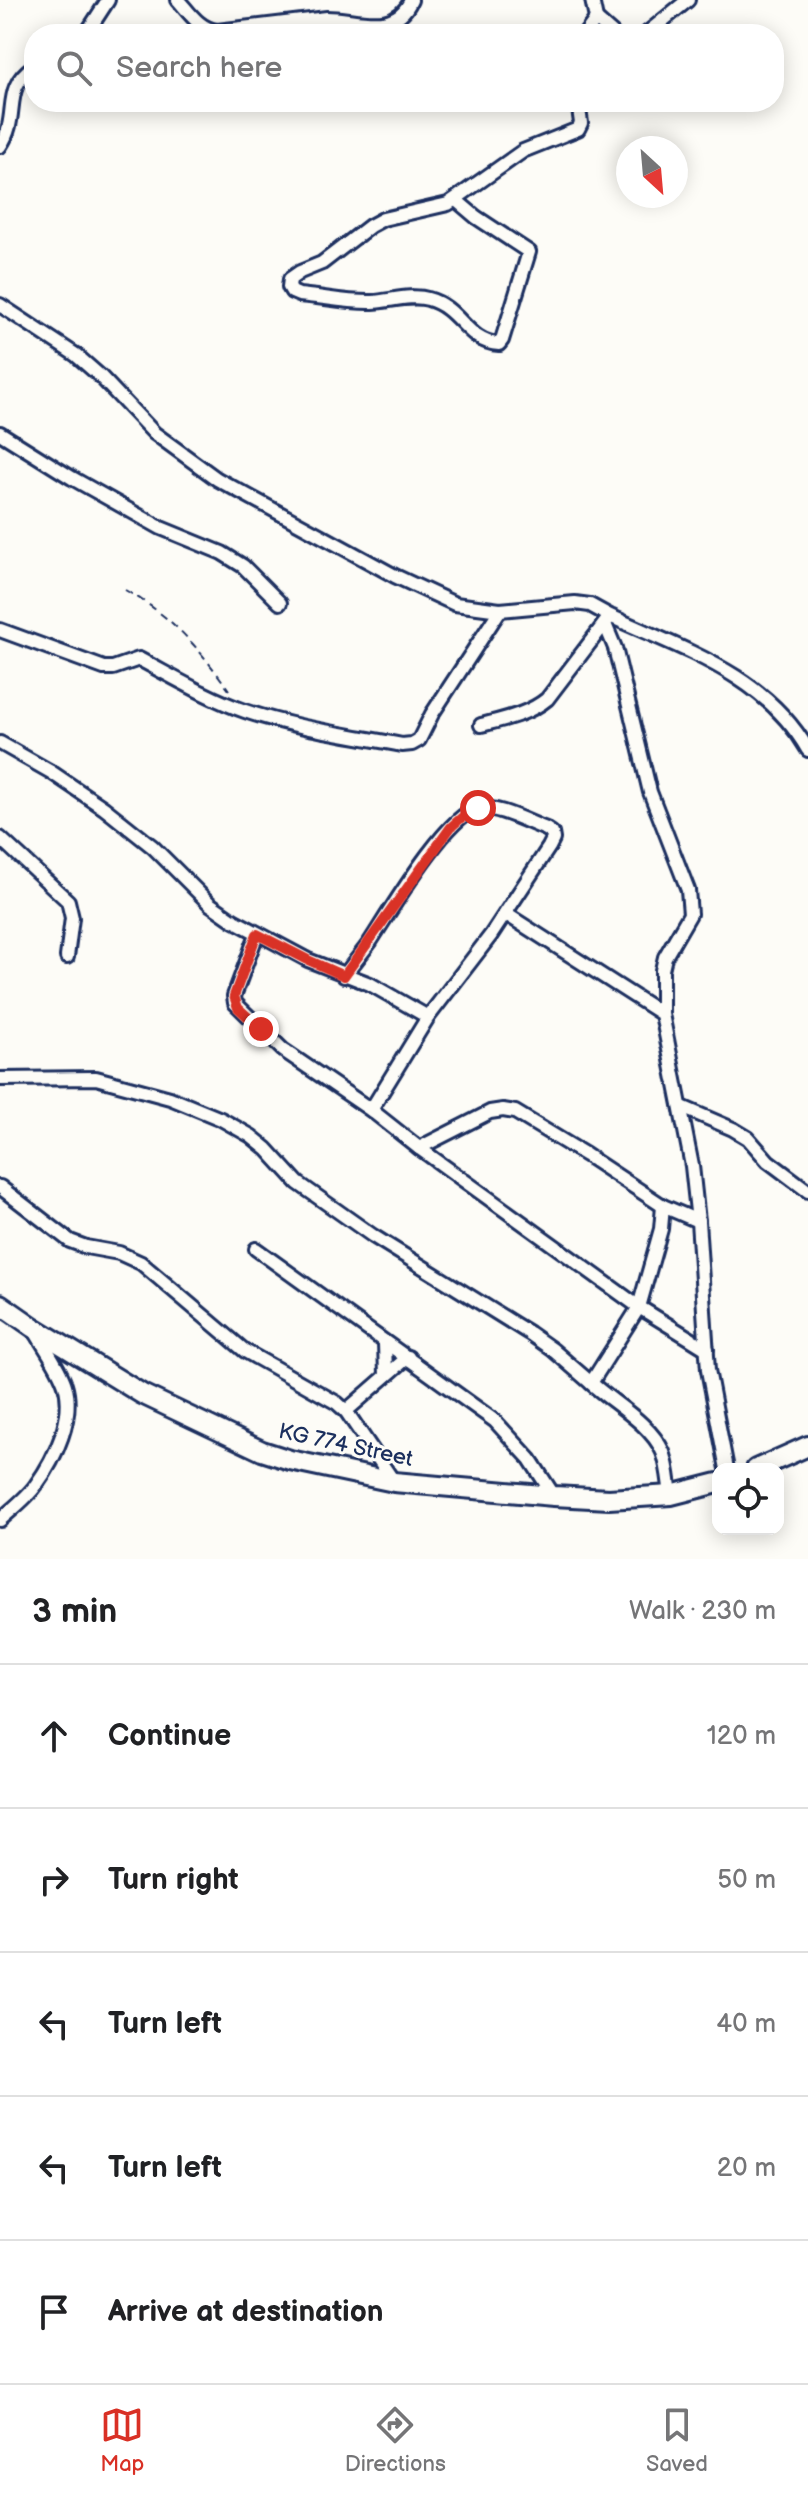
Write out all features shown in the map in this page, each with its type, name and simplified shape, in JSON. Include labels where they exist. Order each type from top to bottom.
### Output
[{"type":"street","points":[[92,24],[108,0]]},
{"type":"street","points":[[178,0],[199,24]]},
{"type":"street","points":[[276,24],[327,18],[383,23],[406,9],[411,0]]},
{"type":"street","points":[[592,0],[596,19],[602,24]]},
{"type":"street","points":[[658,24],[688,0]]},
{"type":"street","points":[[592,24],[596,19]]},
{"type":"street","points":[[0,146],[6,132],[3,108],[6,94],[17,77],[24,72]]},
{"type":"street","points":[[456,200],[529,252],[502,340],[495,344],[467,329],[448,306],[428,298],[371,302],[299,295],[289,287],[290,279],[322,263],[370,226],[400,213],[432,209],[456,200],[523,151],[578,129],[581,123],[579,112]]},
{"type":"street","points":[[0,305],[76,355],[154,433],[217,479],[360,558],[455,604],[500,610],[575,603],[590,605],[608,620],[727,670],[771,702],[794,726],[808,750]]},
{"type":"street","points":[[0,433],[161,528],[222,553],[243,566],[280,603]]},
{"type":"street","points":[[0,630],[104,668],[139,659],[244,711],[325,731],[402,745],[419,740],[428,720],[500,610]]},
{"type":"street","points":[[481,725],[538,706],[547,699],[608,620]]},
{"type":"street","points":[[608,620],[650,792],[688,890],[690,914],[665,957],[662,970],[662,1014],[682,1107],[698,1221],[708,1370],[726,1463]]},
{"type":"street","points":[[0,743],[51,772],[104,808],[153,847],[210,904],[257,934],[344,976],[370,984],[428,1017]]},
{"type":"street","points":[[344,976],[451,827],[468,812],[478,808],[498,811],[552,833],[549,847],[506,914],[428,1017],[371,1110]]},
{"type":"street","points":[[0,838],[68,901],[72,918],[67,957]]},
{"type":"street","points":[[506,914],[662,1014]]},
{"type":"street","points":[[257,934],[234,996],[235,1003],[283,1050],[371,1110],[434,1162],[639,1307],[707,1349]]},
{"type":"street","points":[[0,1079],[96,1078],[170,1098],[221,1119],[251,1136],[298,1183],[373,1236],[529,1333],[632,1417],[658,1444],[665,1458],[671,1495]]},
{"type":"street","points":[[682,1107],[748,1138],[768,1161],[808,1191]]},
{"type":"street","points":[[419,1148],[490,1112],[515,1112],[663,1206],[698,1221]]},
{"type":"street","points":[[0,1187],[70,1241],[119,1253],[141,1263],[245,1351],[346,1411],[394,1482]]},
{"type":"street","points":[[591,1383],[639,1307],[661,1229],[663,1206]]},
{"type":"street","points":[[256,1249],[495,1421],[530,1459],[554,1496]]},
{"type":"street","name":"KG 774 Street","points":[[0,1304],[142,1394],[262,1451],[290,1460],[394,1482],[554,1496],[609,1499],[671,1495],[712,1485]]},
{"type":"street","points":[[0,1520],[35,1487],[66,1422],[68,1401],[64,1383],[33,1327]]},
{"type":"street","points":[[385,1343],[386,1375]]},
{"type":"street","points":[[346,1411],[408,1357]]},
{"type":"street","points":[[770,1463],[808,1446]]},
{"type":"path","points":[[125,590],[176,624],[244,711]]},
{"type":"route","points":[[261,1029],[238,1008],[234,996],[257,934],[344,976],[451,827],[468,812],[478,808]]}]
